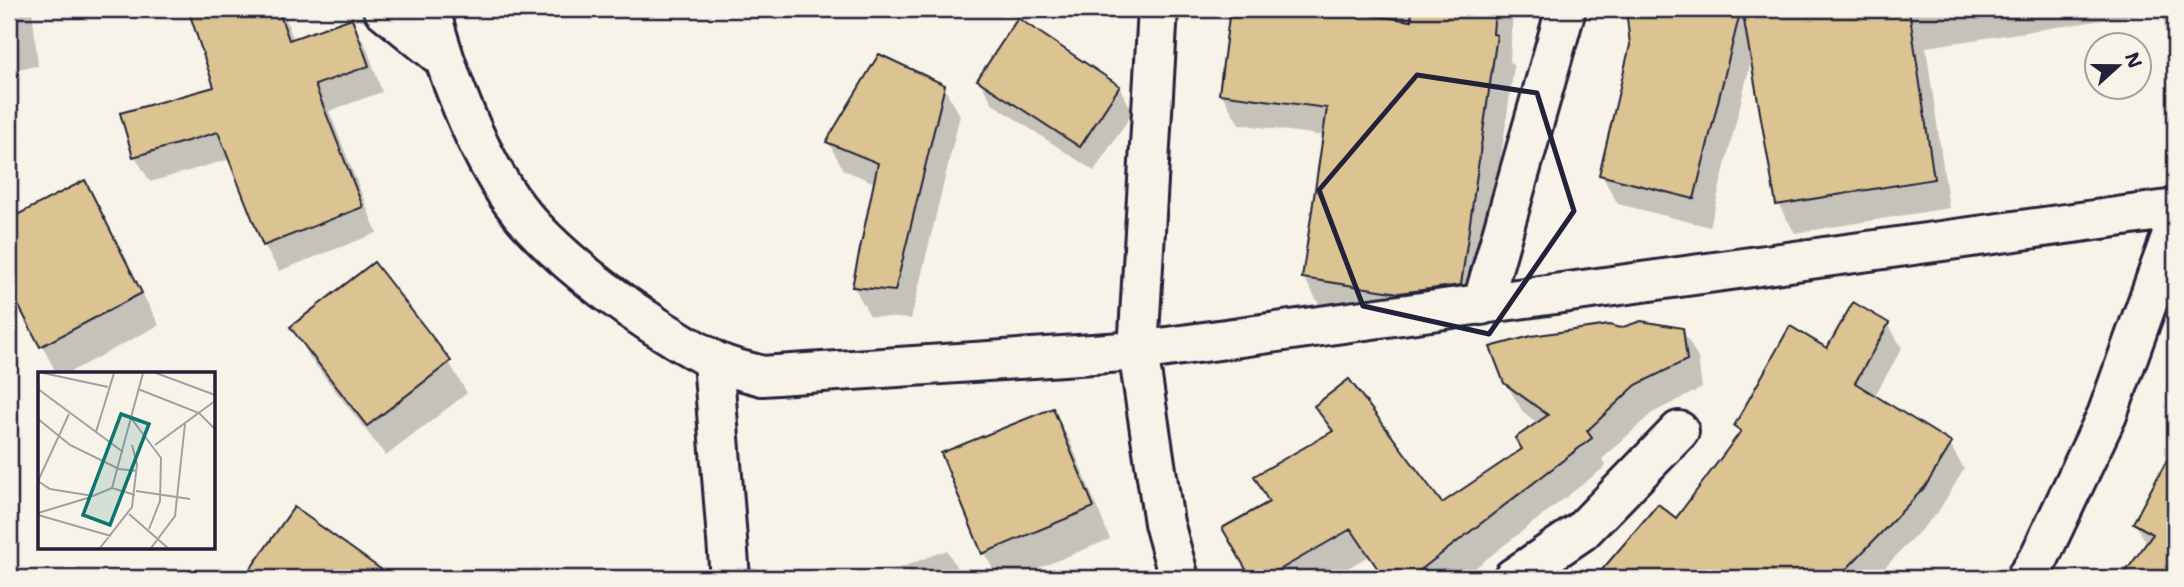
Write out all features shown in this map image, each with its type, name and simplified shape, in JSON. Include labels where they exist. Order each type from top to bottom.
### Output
[{"type":"street","points":[[383,9],[443,58]]},
{"type":"street","points":[[430,9],[443,58],[490,164],[519,209],[596,283],[713,361],[762,376],[1138,351],[2175,209]]},
{"type":"street","points":[[1158,9],[1138,351],[1164,523],[1180,578]]},
{"type":"street","points":[[1482,305],[1566,9]]},
{"type":"street","points":[[2026,578],[2040,556],[2107,415],[2175,226]]},
{"type":"street","points":[[713,361],[730,578]]},
{"type":"street","points":[[1513,578],[1582,531],[1679,432]]},
{"type":"highlighted area","points":[[1417,75],[1537,93],[1574,211],[1489,334],[1363,306],[1319,190]]},
{"type":"building","points":[[188,9],[278,9],[289,40],[352,18],[369,66],[315,85],[363,207],[263,246],[218,132],[133,157],[120,113],[214,87]]},
{"type":"building","points":[[1230,9],[1331,9],[1411,21],[1412,9],[1495,9],[1493,34],[1497,35],[1461,285],[1399,293],[1302,278],[1327,108],[1219,94]]},
{"type":"building","points":[[1626,9],[1741,9],[1694,199],[1599,175],[1630,45]]},
{"type":"building","points":[[1742,9],[1909,9],[1934,179],[1776,205]]},
{"type":"building","points":[[1018,18],[1120,86],[1080,147],[977,80]]},
{"type":"building","points":[[879,54],[945,85],[895,291],[852,287],[878,163],[826,142]]},
{"type":"building","points":[[85,180],[142,293],[40,347],[9,287],[9,219]]},
{"type":"building","points":[[374,262],[451,361],[367,426],[290,327]]},
{"type":"building","points":[[1853,302],[1889,323],[1855,383],[1952,443],[1925,487],[1838,578],[1595,578],[1658,504],[1676,518],[1741,431],[1734,426],[1790,326],[1827,348]]},
{"type":"building","points":[[1641,321],[1683,328],[1687,360],[1636,385],[1587,431],[1592,438],[1410,578],[1384,578],[1351,529],[1265,578],[1251,578],[1222,528],[1269,502],[1254,476],[1333,431],[1314,406],[1349,379],[1442,503],[1522,449],[1515,438],[1548,415],[1504,383],[1490,347],[1531,336],[1609,325],[1620,328]]},
{"type":"building","points":[[1053,408],[1094,507],[982,554],[941,453]]},
{"type":"building","points":[[2175,445],[2175,578],[2121,578],[2153,534],[2133,523]]},
{"type":"building","points":[[294,507],[393,578],[244,578]]}]
